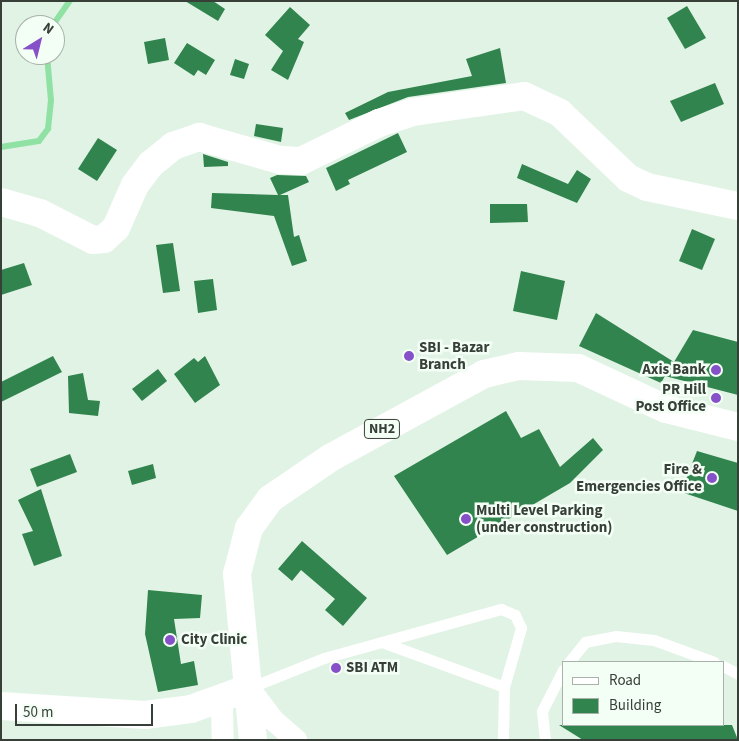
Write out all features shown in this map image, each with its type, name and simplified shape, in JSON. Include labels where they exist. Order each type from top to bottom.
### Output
[{"type":"main road","points":[[1,202],[40,213],[93,240],[104,239],[116,228],[135,185],[151,164],[173,146],[190,140],[199,137],[280,160],[301,161],[379,123],[413,112],[524,96],[560,113],[598,152],[635,181],[738,206]]},
{"type":"main road","name":"NH2","points":[[253,740],[237,574],[249,528],[270,499],[330,458],[484,374],[550,365],[578,368],[666,409],[738,426]]},
{"type":"main road","points":[[1,706],[83,714],[145,715],[222,701],[249,688]]},
{"type":"street","points":[[249,688],[272,719],[296,740]]},
{"type":"street","points":[[1,691],[83,714]]},
{"type":"street","points":[[222,701],[223,740]]},
{"type":"lane","points":[[249,688],[324,658],[501,608],[515,615],[522,628],[504,687],[503,740]]},
{"type":"lane","points":[[570,661],[585,642],[616,636],[654,640],[711,661]]},
{"type":"lane","points":[[382,642],[504,687]]},
{"type":"lane","points":[[724,667],[738,674]]},
{"type":"lane","points":[[545,740],[542,711],[562,672]]},
{"type":"building","points":[[185,1],[213,1],[225,9],[218,21]]},
{"type":"building","points":[[687,6],[706,38],[685,49],[667,18]]},
{"type":"building","points":[[290,7],[310,25],[298,39],[304,42],[288,80],[271,70],[283,51],[265,35]]},
{"type":"building","points":[[165,38],[169,60],[148,64],[144,42]]},
{"type":"building","points":[[187,43],[215,60],[206,75],[198,70],[194,76],[174,63]]},
{"type":"building","points":[[500,48],[506,83],[408,97],[349,120],[345,113],[388,92],[472,76],[466,59]]},
{"type":"building","points":[[235,59],[249,64],[244,79],[230,75]]},
{"type":"building","points":[[715,83],[724,104],[681,122],[670,101]]},
{"type":"building","points":[[256,124],[283,128],[281,142],[254,136]]},
{"type":"building","points":[[398,133],[407,152],[348,180],[350,184],[336,191],[326,168]]},
{"type":"building","points":[[98,138],[117,150],[97,181],[78,169]]},
{"type":"building","points":[[203,154],[228,162],[228,166],[204,167]]},
{"type":"building","points":[[522,164],[568,184],[577,170],[591,179],[577,203],[517,178]]},
{"type":"building","points":[[277,175],[306,176],[309,182],[280,195],[288,195],[294,237],[299,235],[307,261],[292,266],[274,216],[211,208],[212,193],[278,195],[270,178]]},
{"type":"building","points":[[490,204],[527,204],[528,222],[490,223]]},
{"type":"building","points":[[692,229],[715,239],[702,270],[679,261]]},
{"type":"building","points":[[173,243],[180,291],[163,293],[156,245]]},
{"type":"building","points":[[24,263],[32,285],[1,295],[1,270]]},
{"type":"building","points":[[521,271],[565,281],[557,320],[513,311]]},
{"type":"building","points":[[213,279],[217,310],[198,313],[194,281]]},
{"type":"building","points":[[596,313],[674,362],[693,330],[738,342],[738,395],[665,376],[661,383],[579,346]]},
{"type":"building","points":[[53,356],[62,372],[1,402],[1,382]]},
{"type":"building","points":[[205,356],[220,385],[195,403],[174,374],[194,358],[198,362]]},
{"type":"building","points":[[158,369],[167,381],[142,401],[132,389]]},
{"type":"building","points":[[83,373],[88,400],[100,401],[98,416],[69,413],[68,376]]},
{"type":"building","name":"Multi Level Parking (under construction)","points":[[506,411],[521,438],[539,429],[560,467],[593,438],[603,450],[570,483],[447,555],[394,476]]},
{"type":"building","name":"Fire & Emergencies Office","points":[[697,451],[738,463],[738,511],[681,492]]},
{"type":"building","points":[[70,454],[77,472],[37,487],[30,469]]},
{"type":"building","points":[[153,464],[156,478],[132,485],[128,471]]},
{"type":"building","points":[[41,489],[62,556],[34,566],[22,534],[33,531],[18,500]]},
{"type":"building","points":[[302,541],[367,598],[343,626],[325,610],[335,599],[301,570],[292,581],[278,569]]},
{"type":"building","points":[[148,590],[202,595],[200,618],[174,619],[181,664],[194,661],[198,685],[158,692],[145,634]]},
{"type":"building","points":[[559,725],[732,725],[738,740],[583,740]]},
{"type":"waterway","points":[[60,15],[70,1]]},
{"type":"waterway","points":[[1,147],[39,141],[48,129],[51,101],[48,65]]},
{"type":"place","name":"SBI - Bazar Branch","points":[[409,356]]},
{"type":"place","name":"Axis Bank","points":[[716,370]]},
{"type":"place","name":"PR Hill Post Office","points":[[716,398]]},
{"type":"place","name":"Fire & Emergencies Office","points":[[712,478]]},
{"type":"place","name":"Multi Level Parking (under construction)","points":[[466,519]]},
{"type":"place","name":"City Clinic","points":[[170,640]]},
{"type":"place","name":"SBI ATM","points":[[336,668]]}]
